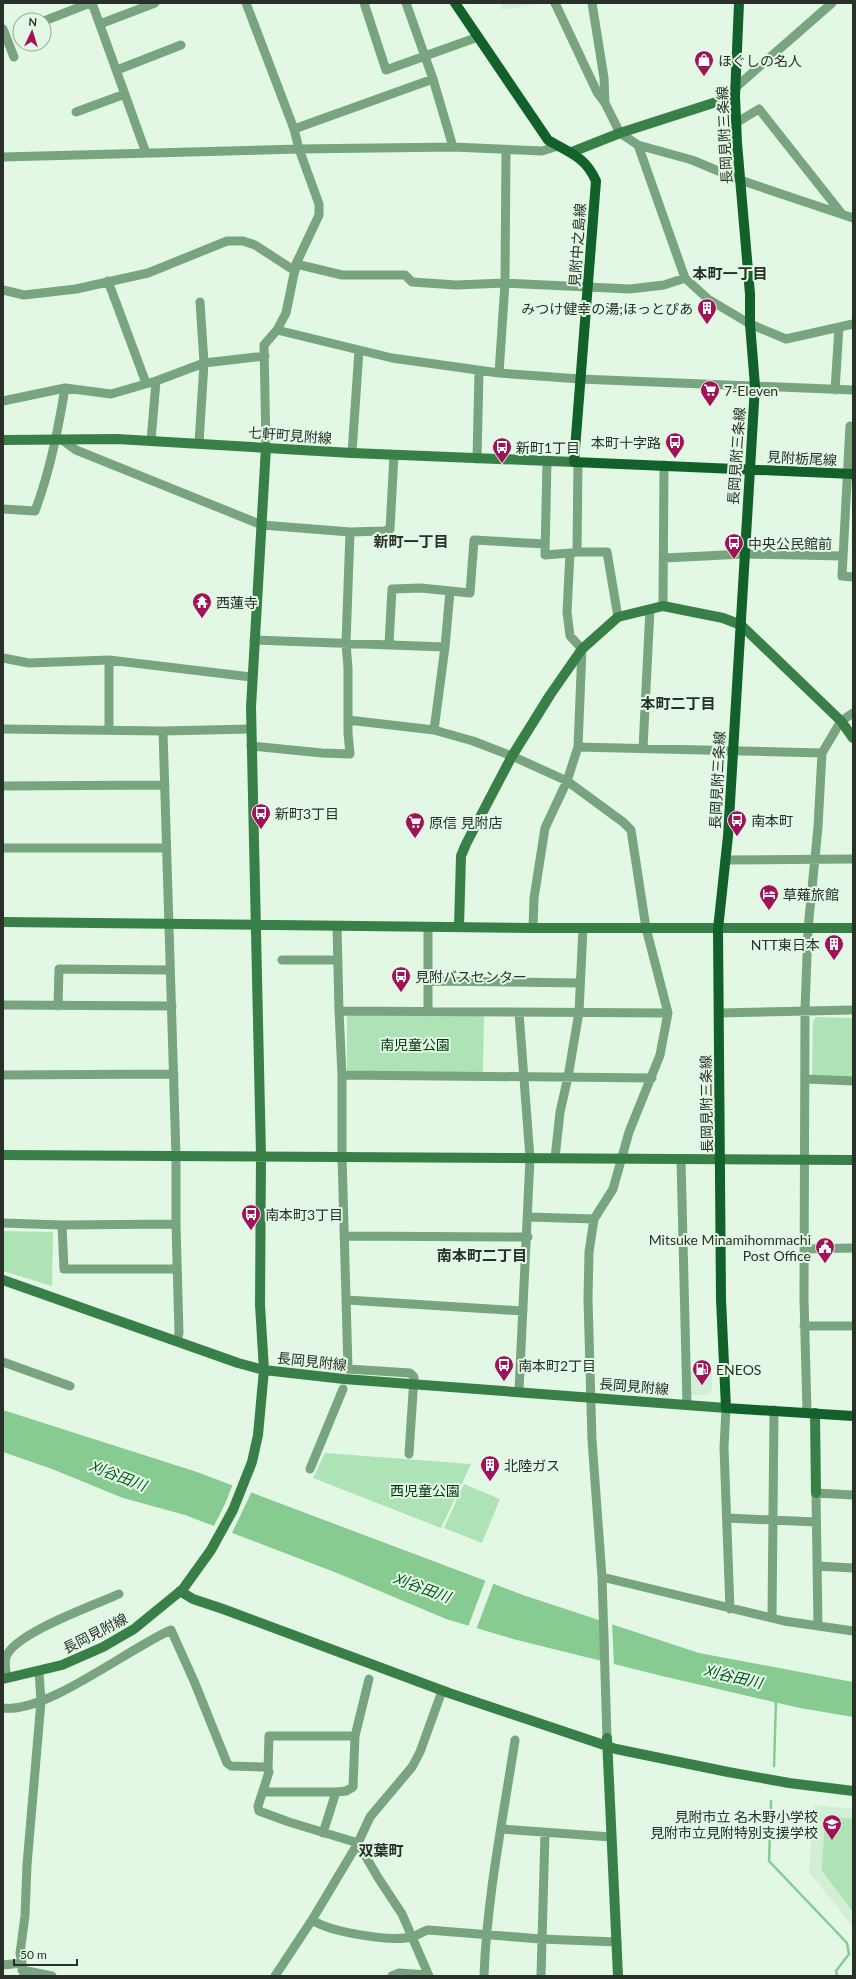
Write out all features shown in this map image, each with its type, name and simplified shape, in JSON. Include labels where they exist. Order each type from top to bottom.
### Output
[{"type":"main road","name":"見附中之島線","points":[[455,3],[548,140],[572,152],[590,169],[596,181],[580,379],[576,462]]},
{"type":"main road","name":"長岡見附三条線","points":[[726,1408],[721,1299],[718,929],[725,860],[733,750],[755,386],[750,324],[750,294],[736,123],[735,92],[739,3]]},
{"type":"main road","points":[[576,462],[750,469]]},
{"type":"main road","name":"見附栃尾線","points":[[750,469],[850,474]]},
{"type":"main road","points":[[726,1408],[811,1412],[853,1416]]},
{"type":"street","points":[[52,18],[91,3],[117,70],[146,153]]},
{"type":"street","points":[[100,24],[155,3]]},
{"type":"street","points":[[3,1280],[238,1363],[264,1370],[260,1305],[262,1156],[251,729],[252,677],[266,447],[264,345],[277,330],[286,313],[296,267],[319,214],[319,204],[299,149],[294,129],[246,3]]},
{"type":"street","points":[[364,3],[386,70],[478,37]]},
{"type":"street","points":[[406,3],[453,147]]},
{"type":"street","points":[[555,3],[597,92],[606,103],[620,133],[638,145],[692,160],[740,180],[853,218]]},
{"type":"street","points":[[592,3],[604,78],[606,103]]},
{"type":"street","points":[[572,152],[620,133],[735,92],[832,3]]},
{"type":"street","points":[[3,29],[14,58]]},
{"type":"street","points":[[117,70],[181,45]]},
{"type":"street","points":[[294,129],[432,79]]},
{"type":"street","points":[[76,112],[125,94]]},
{"type":"street","points":[[736,123],[759,109],[842,214]]},
{"type":"street","points":[[638,145],[685,278],[708,299],[750,324],[786,339],[853,324]]},
{"type":"street","points":[[3,157],[299,149],[453,147],[542,151],[558,146]]},
{"type":"street","points":[[499,373],[505,283],[506,150]]},
{"type":"street","points":[[3,290],[24,294],[76,288],[148,273],[227,241],[243,241],[255,245],[296,267],[342,275],[405,275],[412,282],[456,284],[505,283],[630,289],[664,285],[685,278]]},
{"type":"street","points":[[108,281],[146,384]]},
{"type":"street","points":[[199,443],[204,363],[200,302]]},
{"type":"street","points":[[835,390],[839,327]]},
{"type":"street","points":[[277,330],[392,358],[479,371],[580,379],[853,390]]},
{"type":"street","points":[[352,453],[359,350]]},
{"type":"street","points":[[3,401],[65,388],[111,394],[156,381],[204,363],[265,356]]},
{"type":"street","points":[[477,458],[479,371]]},
{"type":"street","points":[[151,441],[156,381]]},
{"type":"street","points":[[3,509],[35,511],[59,439],[65,388]]},
{"type":"street","points":[[850,426],[850,474],[842,576],[853,577]]},
{"type":"street","points":[[59,439],[76,450],[262,525],[350,532],[384,531],[390,529],[394,455]]},
{"type":"street","name":"七軒町見附線","points":[[3,440],[59,439],[151,441],[352,453],[576,462]]},
{"type":"street","points":[[547,461],[545,555],[607,552],[618,616]]},
{"type":"street","points":[[533,928],[534,898],[545,828],[567,781],[578,747],[582,649],[570,636],[567,612],[574,553],[576,462]]},
{"type":"street","points":[[664,465],[664,606]]},
{"type":"street","points":[[251,746],[322,753],[350,754],[346,643],[350,532]]},
{"type":"street","points":[[389,644],[392,589],[420,588],[470,593],[474,540],[545,544]]},
{"type":"street","points":[[665,558],[744,554],[843,556]]},
{"type":"street","points":[[434,730],[445,647],[450,591]]},
{"type":"street","points":[[459,927],[462,856],[466,844],[512,756],[550,695],[582,649],[618,616],[664,606],[723,618],[741,625],[841,721],[853,738]]},
{"type":"street","points":[[642,748],[650,609]]},
{"type":"street","points":[[254,640],[445,647]]},
{"type":"street","points":[[3,658],[28,664],[109,660],[252,677]]},
{"type":"street","points":[[109,660],[109,730]]},
{"type":"street","points":[[818,1626],[816,1493],[804,1326],[805,1079],[808,929],[816,858],[822,752],[841,721],[853,713]]},
{"type":"street","points":[[348,720],[434,730],[474,741],[512,756],[567,781],[623,822],[631,830],[646,928],[668,1013],[660,1055],[629,1132],[614,1189],[594,1219],[589,1252],[588,1299],[592,1440],[602,1577],[601,1591],[607,1742],[618,1976]]},
{"type":"street","points":[[3,729],[163,731],[251,729]]},
{"type":"street","points":[[163,731],[176,1156],[179,1333],[177,1341]]},
{"type":"street","points":[[578,747],[822,752]]},
{"type":"street","points":[[3,786],[164,785]]},
{"type":"street","points":[[3,848],[166,848]]},
{"type":"street","points":[[725,860],[853,858]]},
{"type":"street","points":[[3,922],[533,928],[853,928]]},
{"type":"street","points":[[337,926],[342,1075],[342,1156],[348,1369],[410,1373],[414,1377],[409,1454]]},
{"type":"street","points":[[428,927],[428,1012]]},
{"type":"street","points":[[554,1158],[560,1112],[568,1077],[579,1012],[582,928]]},
{"type":"street","points":[[282,960],[338,960]]},
{"type":"street","points":[[58,1006],[59,969],[170,970]]},
{"type":"street","points":[[428,981],[580,983]]},
{"type":"street","points":[[3,1005],[172,1006]]},
{"type":"street","points":[[719,1013],[853,1010]]},
{"type":"street","points":[[339,1011],[668,1013]]},
{"type":"street","points":[[519,1012],[530,1158],[529,1217],[520,1391]]},
{"type":"street","points":[[3,1075],[174,1074]]},
{"type":"street","points":[[342,1075],[525,1078],[652,1078]]},
{"type":"street","points":[[805,1079],[853,1080]]},
{"type":"street","points":[[3,1155],[853,1160]]},
{"type":"street","points":[[680,1159],[686,1404]]},
{"type":"street","points":[[529,1217],[594,1219]]},
{"type":"street","points":[[3,1223],[62,1225],[176,1224]]},
{"type":"street","points":[[62,1225],[64,1269],[177,1269]]},
{"type":"street","points":[[344,1236],[528,1237]]},
{"type":"street","points":[[804,1249],[853,1248]]},
{"type":"street","points":[[346,1300],[523,1311]]},
{"type":"street","points":[[804,1326],[853,1326]]},
{"type":"street","points":[[3,1362],[70,1386]]},
{"type":"street","name":"長岡見附線","points":[[5,1679],[39,1672],[83,1657],[134,1629],[182,1590],[222,1532],[236,1504],[250,1465],[258,1435],[264,1370],[726,1408]]},
{"type":"street","points":[[310,1469],[343,1389]]},
{"type":"street","points":[[726,1408],[724,1448],[730,1609]]},
{"type":"street","points":[[772,1618],[774,1410]]},
{"type":"street","points":[[816,1493],[853,1495]]},
{"type":"street","points":[[727,1518],[816,1522]]},
{"type":"street","points":[[817,1566],[853,1568]]},
{"type":"street","points":[[602,1577],[730,1609],[772,1618],[853,1631]]},
{"type":"street","points":[[182,1590],[193,1599],[442,1691],[607,1742],[728,1772],[788,1783],[853,1791]]},
{"type":"street","points":[[5,1679],[5,1664],[7,1655],[16,1645],[45,1626],[119,1594]]},
{"type":"street","points":[[3,1708],[19,1708],[41,1701],[82,1680],[171,1630],[194,1681],[227,1763],[231,1766],[264,1767],[268,1769]]},
{"type":"street","points":[[23,1970],[20,1953],[25,1916],[27,1865],[41,1701],[39,1672]]},
{"type":"street","points":[[264,1792],[336,1792],[346,1791],[353,1787],[355,1736],[369,1679]]},
{"type":"street","points":[[275,1976],[312,1920],[358,1843],[370,1817],[402,1781],[416,1759],[442,1691]]},
{"type":"street","points":[[355,1736],[269,1736],[269,1772],[264,1792],[258,1806],[259,1811],[323,1833],[358,1843],[377,1876],[402,1914],[428,1975],[399,1973],[392,1976]]},
{"type":"street","points":[[484,1976],[485,1934],[495,1856],[502,1829],[516,1740]]},
{"type":"street","points":[[323,1833],[336,1792]]},
{"type":"street","points":[[502,1829],[611,1837]]},
{"type":"street","points":[[541,1976],[545,1833]]},
{"type":"street","points":[[312,1920],[338,1931],[391,1937],[412,1937],[428,1930],[541,1940],[617,1942]]},
{"type":"street","points":[[3,1965],[52,1976]]},
{"type":"shaded area","points":[[501,3],[542,3],[502,10]]},
{"type":"shaded area","points":[[689,1371],[712,1371],[712,1389],[707,1395],[689,1395]]},
{"type":"shaded area","name":"見附市立 名木野小学校 見附市立見附特別支援学校","points":[[814,1805],[853,1809],[853,1927],[809,1872]]},
{"type":"green space","name":"南児童公園","points":[[347,1014],[484,1016],[483,1071],[478,1074],[347,1072]]},
{"type":"green space","points":[[816,1017],[853,1018],[853,1078],[816,1077],[812,1074],[813,1021]]},
{"type":"green space","points":[[3,1231],[53,1232],[52,1286],[3,1271]]},
{"type":"green space","name":"西児童公園","points":[[325,1453],[471,1464],[441,1528],[313,1478]]},
{"type":"green space","points":[[464,1484],[500,1499],[482,1543],[444,1528]]},
{"type":"green space","points":[[825,1816],[853,1819],[853,1912],[822,1871]]},
{"type":"water","name":"刈谷田川","points":[[3,1410],[197,1472],[523,1595],[699,1653],[853,1682],[853,1717],[800,1708],[662,1676],[513,1639],[446,1619],[337,1573],[185,1515],[123,1498],[52,1469],[3,1452]]},
{"type":"pier","points":[[233,1484],[252,1491],[231,1535],[213,1528]]},
{"type":"pier","points":[[486,1579],[494,1582],[476,1630],[468,1627]]},
{"type":"pier","points":[[608,1621],[612,1622],[614,1666],[609,1665]]},
{"type":"waterway","points":[[774,1766],[776,1701]]},
{"type":"waterway","points":[[771,1801],[769,1861],[847,1943],[849,1954],[836,1971],[837,1976]]},
{"type":"place","name":"ほぐしの名人","points":[[704,77]]},
{"type":"place","name":"みつけ健幸の湯;ほっとぴあ","points":[[707,325]]},
{"type":"place","name":"7-Eleven","points":[[710,407]]},
{"type":"place","name":"本町十字路","points":[[675,459]]},
{"type":"place","name":"新町1丁目","points":[[502,464]]},
{"type":"place","name":"中央公民館前","points":[[734,560]]},
{"type":"place","name":"西蓮寺","points":[[202,619]]},
{"type":"place","name":"新町3丁目","points":[[261,830]]},
{"type":"place","name":"南本町","points":[[737,837]]},
{"type":"place","name":"原信 見附店","points":[[415,839]]},
{"type":"place","name":"草薙旅館","points":[[769,911]]},
{"type":"place","name":"NTT東日本","points":[[834,961]]},
{"type":"place","name":"見附バスセンター","points":[[401,993]]},
{"type":"place","name":"南本町3丁目","points":[[251,1231]]},
{"type":"place","name":"Mitsuke Minamihommachi Post Office","points":[[825,1264]]},
{"type":"place","name":"南本町2丁目","points":[[504,1382]]},
{"type":"place","name":"ENEOS","points":[[702,1386]]},
{"type":"place","name":"北陸ガス","points":[[490,1482]]},
{"type":"place","name":"見附市立 名木野小学校 見附市立見附特別支援学校","points":[[832,1841]]},
{"type":"district","name":"本町一丁目","points":[[730,273]]},
{"type":"district","name":"新町一丁目","points":[[411,541]]},
{"type":"district","name":"本町二丁目","points":[[678,703]]},
{"type":"district","name":"南本町二丁目","points":[[482,1255]]},
{"type":"district","name":"双葉町","points":[[381,1850]]}]
